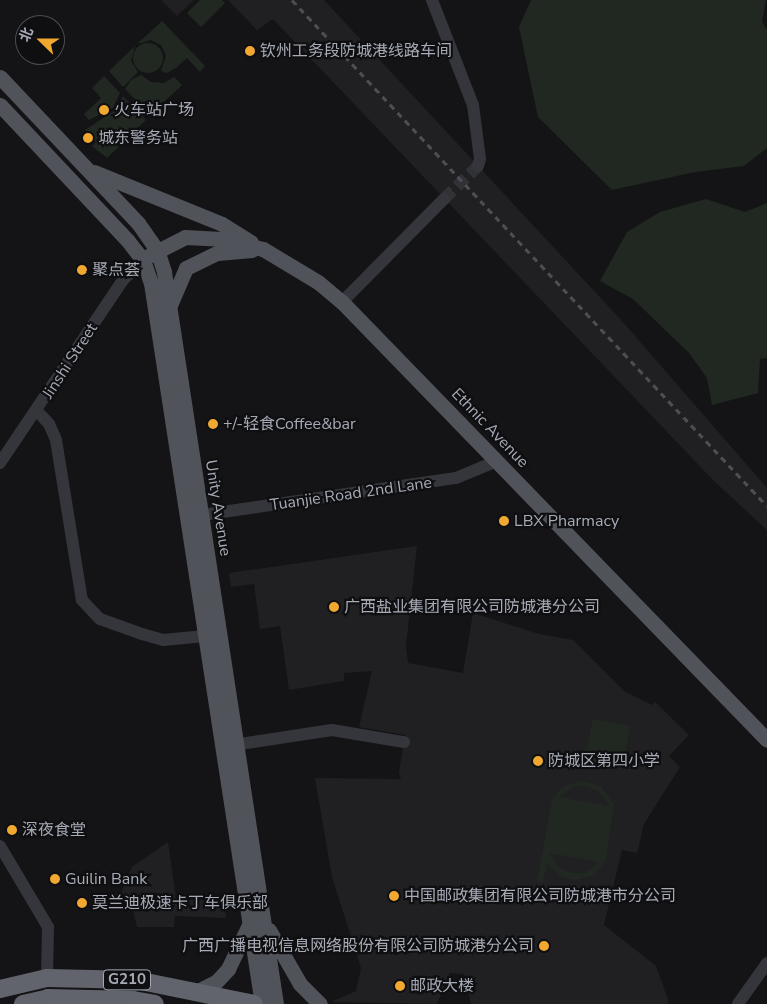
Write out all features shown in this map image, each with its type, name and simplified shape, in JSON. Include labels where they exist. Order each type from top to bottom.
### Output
[{"type":"highway","name":"G210","points":[[0,990],[46,978],[136,980],[254,1004]]},
{"type":"highway","name":"G210","points":[[23,1004],[48,998],[155,1004]]},
{"type":"main road","name":"Unity Avenue","points":[[0,77],[138,223],[157,250],[170,306],[202,516],[229,746],[257,922],[276,1004]]},
{"type":"main road","name":"Unity Avenue","points":[[0,105],[143,260],[151,283],[205,636],[229,746]]},
{"type":"main road","points":[[85,167],[151,197],[222,224],[263,249]]},
{"type":"main road","name":"Ethnic Avenue","points":[[143,260],[157,250],[185,237],[221,239],[263,249],[285,260],[342,302],[767,740]]},
{"type":"main road","points":[[170,306],[186,268],[217,253],[263,249]]},
{"type":"main road","name":"Unity Avenue","points":[[257,922],[262,1004]]},
{"type":"main road","points":[[196,992],[216,982],[228,969],[257,922],[300,984],[320,1004]]},
{"type":"street","points":[[432,0],[472,105],[480,159],[478,166]]},
{"type":"street","points":[[342,302],[444,199]]},
{"type":"street","name":"Jinshi Street","points":[[0,463],[37,411],[123,280],[143,260]]},
{"type":"street","points":[[37,411],[49,424],[56,440],[82,600],[100,619],[142,634],[163,640],[205,636]]},
{"type":"street","name":"Tuanjie Road 2nd Lane","points":[[202,516],[456,478],[497,461]]},
{"type":"street","points":[[229,746],[332,730],[404,742]]},
{"type":"street","points":[[0,846],[48,926],[46,978]]},
{"type":"street","points":[[738,1004],[767,963]]},
{"type":"shaded area","points":[[161,0],[194,0],[177,16]]},
{"type":"shaded area","points":[[200,0],[222,0],[225,3],[201,27],[187,13]]},
{"type":"shaded area","points":[[228,0],[324,0],[622,321],[767,488],[767,530],[714,481],[273,19],[257,30]]},
{"type":"shaded area","points":[[531,0],[766,0],[762,22],[767,30],[767,148],[744,166],[695,172],[612,190],[538,117],[519,27]]},
{"type":"shaded area","points":[[162,21],[205,66],[200,72],[187,58],[167,73],[161,71],[166,56],[161,45],[151,40],[137,44]]},
{"type":"shaded area","points":[[148,43],[154,44],[162,52],[162,64],[154,72],[148,73],[142,72],[134,64],[133,58],[134,52],[142,44]]},
{"type":"shaded area","points":[[135,46],[131,61],[138,72],[123,87],[109,71]]},
{"type":"shaded area","points":[[141,75],[151,82],[164,83],[174,77],[182,85],[150,115],[125,89],[131,80]]},
{"type":"shaded area","points":[[104,76],[120,93],[113,108],[89,120],[84,114],[101,98],[92,88]]},
{"type":"shaded area","points":[[123,96],[146,120],[107,158],[92,146],[96,142],[85,130],[115,110]]},
{"type":"shaded area","points":[[706,199],[745,212],[767,203],[767,358],[760,359],[758,393],[712,405],[707,378],[689,353],[633,299],[600,281],[627,232],[660,212]]},
{"type":"shaded area","points":[[417,546],[406,646],[408,663],[463,673],[473,613],[539,634],[573,640],[624,691],[652,705],[655,702],[689,735],[669,756],[680,767],[644,824],[637,853],[622,850],[604,925],[656,966],[669,1002],[667,1004],[471,1004],[464,974],[450,973],[437,1004],[331,1002],[356,991],[361,968],[332,877],[315,778],[401,779],[399,773],[405,735],[359,727],[372,671],[344,673],[344,681],[289,690],[280,626],[260,629],[254,584],[231,587],[229,573]]},
{"type":"shaded area","points":[[593,719],[630,726],[622,768],[585,761]]},
{"type":"shaded area","points":[[580,781],[601,786],[614,804],[606,860],[594,875],[575,880],[562,877],[547,863],[543,883],[537,882],[552,800],[561,788]],"holes":[[[574,786],[587,786],[598,791],[610,806],[559,797]],[[549,853],[599,862],[599,863],[585,873],[572,873],[560,869]]]},
{"type":"shaded area","points":[[168,842],[176,899],[224,901],[226,918],[175,916],[174,927],[137,927],[132,906],[118,901],[132,867]]},
{"type":"tunnel","points":[[444,199],[478,166]]},
{"type":"railway","points":[[292,0],[767,506]]},
{"type":"place","name":"钦州工务段防城港线路车间","points":[[250,51]]},
{"type":"place","name":"火车站广场","points":[[104,110]]},
{"type":"place","name":"城东警务站","points":[[88,138]]},
{"type":"place","name":"聚点荟","points":[[82,270]]},
{"type":"place","name":"+/-轻食Coffee&bar","points":[[213,424]]},
{"type":"place","name":"LBX Pharmacy","points":[[504,521]]},
{"type":"place","name":"广西盐业集团有限公司防城港分公司","points":[[334,607]]},
{"type":"place","name":"防城区第四小学","points":[[538,761]]},
{"type":"place","name":"深夜食堂","points":[[12,830]]},
{"type":"place","name":"Guilin Bank","points":[[55,879]]},
{"type":"place","name":"中国邮政集团有限公司防城港市分公司","points":[[394,896]]},
{"type":"place","name":"莫兰迪极速卡丁车俱乐部","points":[[82,903]]},
{"type":"place","name":"广西广播电视信息网络股份有限公司防城港分公司","points":[[544,946]]},
{"type":"place","name":"邮政大楼","points":[[400,986]]}]
